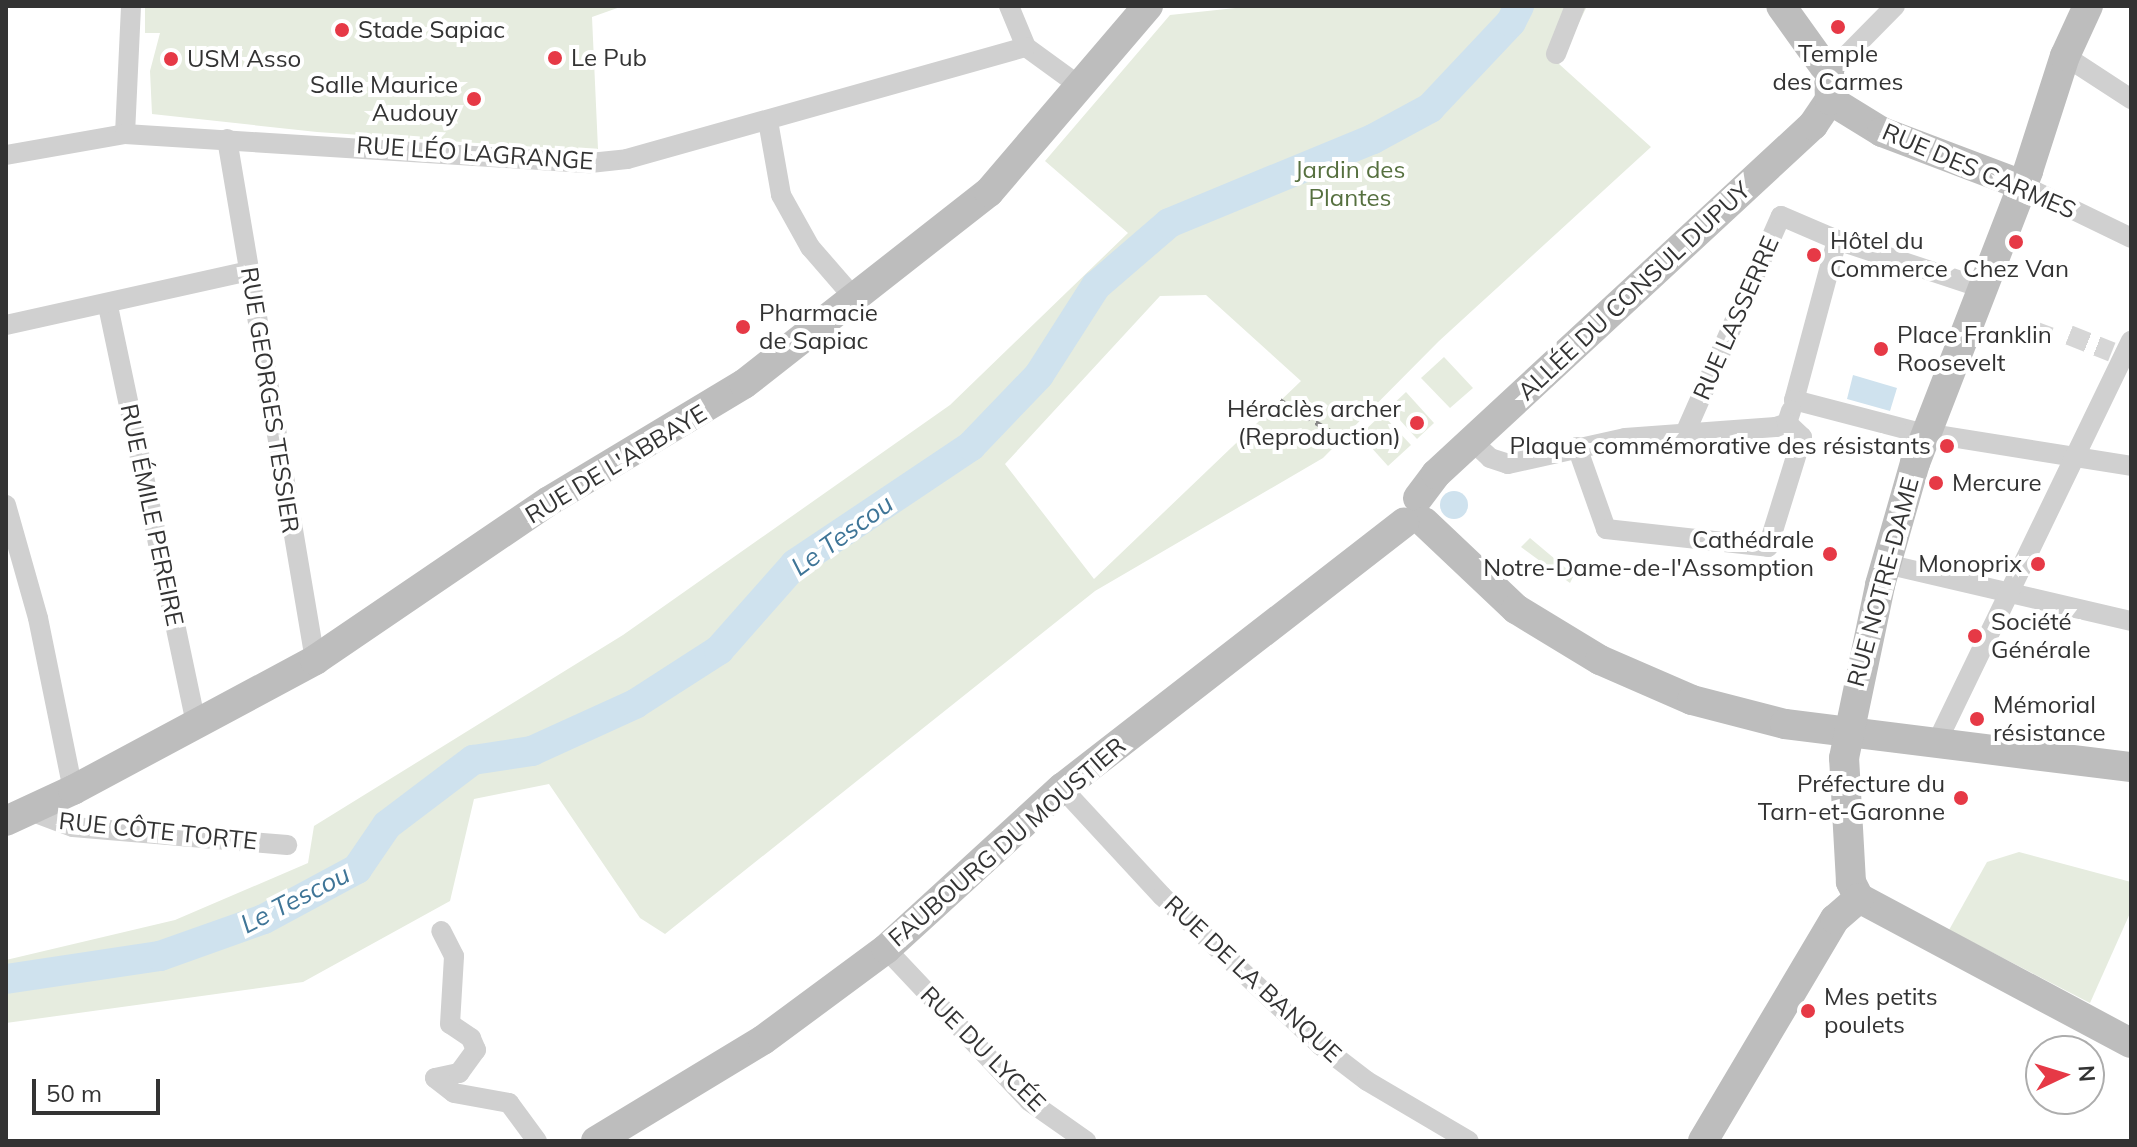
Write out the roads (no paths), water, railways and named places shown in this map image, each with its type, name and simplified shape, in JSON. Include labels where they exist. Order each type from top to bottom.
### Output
[{"type":"main road","name":"RUE DE L'ABBAYE","points":[[18,816],[73,790],[315,660],[549,501],[724,397],[855,299],[989,192],[1148,6]]},
{"type":"main road","points":[[1781,6],[1829,87]]},
{"type":"main road","name":"RUE NOTRE-DAME","points":[[1859,898],[1851,882],[1847,731],[1886,564],[1926,434],[2022,185],[2065,56],[2088,6]]},
{"type":"main road","name":"RUE DES CARMES","points":[[1829,87],[1882,132],[2022,185]]},
{"type":"main road","name":"ALLÉE DU CONSUL DUPUY","points":[[1416,515],[1436,474],[1797,141],[1829,87]]},
{"type":"main road","points":[[1416,515],[1516,609],[1600,660],[1692,700],[1785,724],[2131,767]]},
{"type":"main road","name":"FAUBOURG DU MOUSTIER","points":[[596,1141],[763,1040],[886,949],[1062,788],[1416,515]]},
{"type":"main road","points":[[1703,1141],[1835,919],[1859,898],[2131,1043]]},
{"type":"street","points":[[125,134],[131,6]]},
{"type":"street","points":[[1009,6],[1026,47],[1081,87]]},
{"type":"street","points":[[1556,54],[1575,6]]},
{"type":"street","points":[[1829,87],[1895,6]]},
{"type":"street","name":"RUE LÉO LAGRANGE","points":[[6,155],[125,134],[590,163],[627,159],[1026,47]]},
{"type":"street","points":[[2065,56],[2131,99]]},
{"type":"street","points":[[768,121],[781,195],[810,247],[855,299]]},
{"type":"street","name":"RUE GEORGES TESSIER","points":[[227,139],[315,660]]},
{"type":"street","name":"RUE DES CARMES","points":[[2022,185],[2131,238]]},
{"type":"street","name":"RUE LASSERRE","points":[[1686,431],[1781,216],[1837,240]]},
{"type":"street","points":[[1787,423],[1837,240],[1982,288]]},
{"type":"street","points":[[6,325],[108,306],[249,271]]},
{"type":"street","name":"RUE ÉMILE PEREIRE","points":[[108,306],[196,725]]},
{"type":"street","points":[[1936,744],[2122,350]]},
{"type":"street","points":[[1794,400],[1926,434],[2131,466]]},
{"type":"street","points":[[1472,441],[1490,458],[1508,464],[1577,447],[1686,431],[1787,423],[1802,437],[1768,547],[1606,529],[1577,447]]},
{"type":"street","points":[[6,505],[38,618],[73,790]]},
{"type":"street","points":[[1886,564],[2131,621]]},
{"type":"street","name":"RUE DE LA BANQUE","points":[[1062,788],[1162,896],[1320,1045],[1367,1081],[1469,1141]]},
{"type":"street","name":"RUE CÔTE TORTE","points":[[18,816],[73,827],[287,845]]},
{"type":"street","points":[[441,931],[454,956],[450,1024],[471,1038],[476,1050],[473,1061],[459,1073],[435,1078],[454,1093],[509,1103],[537,1141]]},
{"type":"street","name":"RUE DU LYCÉE","points":[[886,949],[1029,1101],[1086,1141]]},
{"type":"water","points":[[1853,375],[1897,388],[1890,411],[1847,399]]},
{"type":"water","points":[[1454,491],[1464,495],[1468,505],[1464,515],[1454,519],[1444,515],[1440,505],[1444,495]]},
{"type":"waterway","name":"Le Tescou","points":[[6,979],[160,956],[264,919],[357,869],[387,825],[473,760],[532,751],[635,704],[719,650],[795,564],[971,446],[1039,375],[1096,286],[1169,223],[1373,139],[1430,108],[1511,22],[1519,6]]},
{"type":"tunnel","points":[[2036,332],[2050,337]]},
{"type":"tunnel","points":[[2069,335],[2112,352]]},
{"type":"railway","points":[[1280,400],[1343,439]]},
{"type":"place","name":"Temple des Carmes","points":[[1838,27]]},
{"type":"place","name":"Stade Sapiac","points":[[342,30]]},
{"type":"place","name":"Le Pub","points":[[555,58]]},
{"type":"place","name":"USM Asso","points":[[171,59]]},
{"type":"place","name":"Salle Maurice Audouy","points":[[474,99]]},
{"type":"place","name":"Chez Van","points":[[2016,242]]},
{"type":"place","name":"Hôtel du Commerce","points":[[1814,255]]},
{"type":"place","name":"Pharmacie de Sapiac","points":[[743,327]]},
{"type":"place","name":"Place Franklin Roosevelt","points":[[1881,349]]},
{"type":"place","name":"Héraclès archer (Reproduction)","points":[[1417,423]]},
{"type":"place","name":"Plaque commémorative des résistants","points":[[1947,446]]},
{"type":"place","name":"Mercure","points":[[1936,483]]},
{"type":"place","name":"Cathédrale Notre-Dame-de-l'Assomption","points":[[1830,554]]},
{"type":"place","name":"Monoprix","points":[[2038,564]]},
{"type":"place","name":"Société Générale","points":[[1975,636]]},
{"type":"place","name":"Mémorial résistance","points":[[1977,719]]},
{"type":"place","name":"Préfecture du Tarn-et-Garonne","points":[[1961,798]]},
{"type":"place","name":"Mes petits poulets","points":[[1808,1011]]},
{"type":"park label","name":"Jardin des Plantes","points":[[1350,184]]}]
